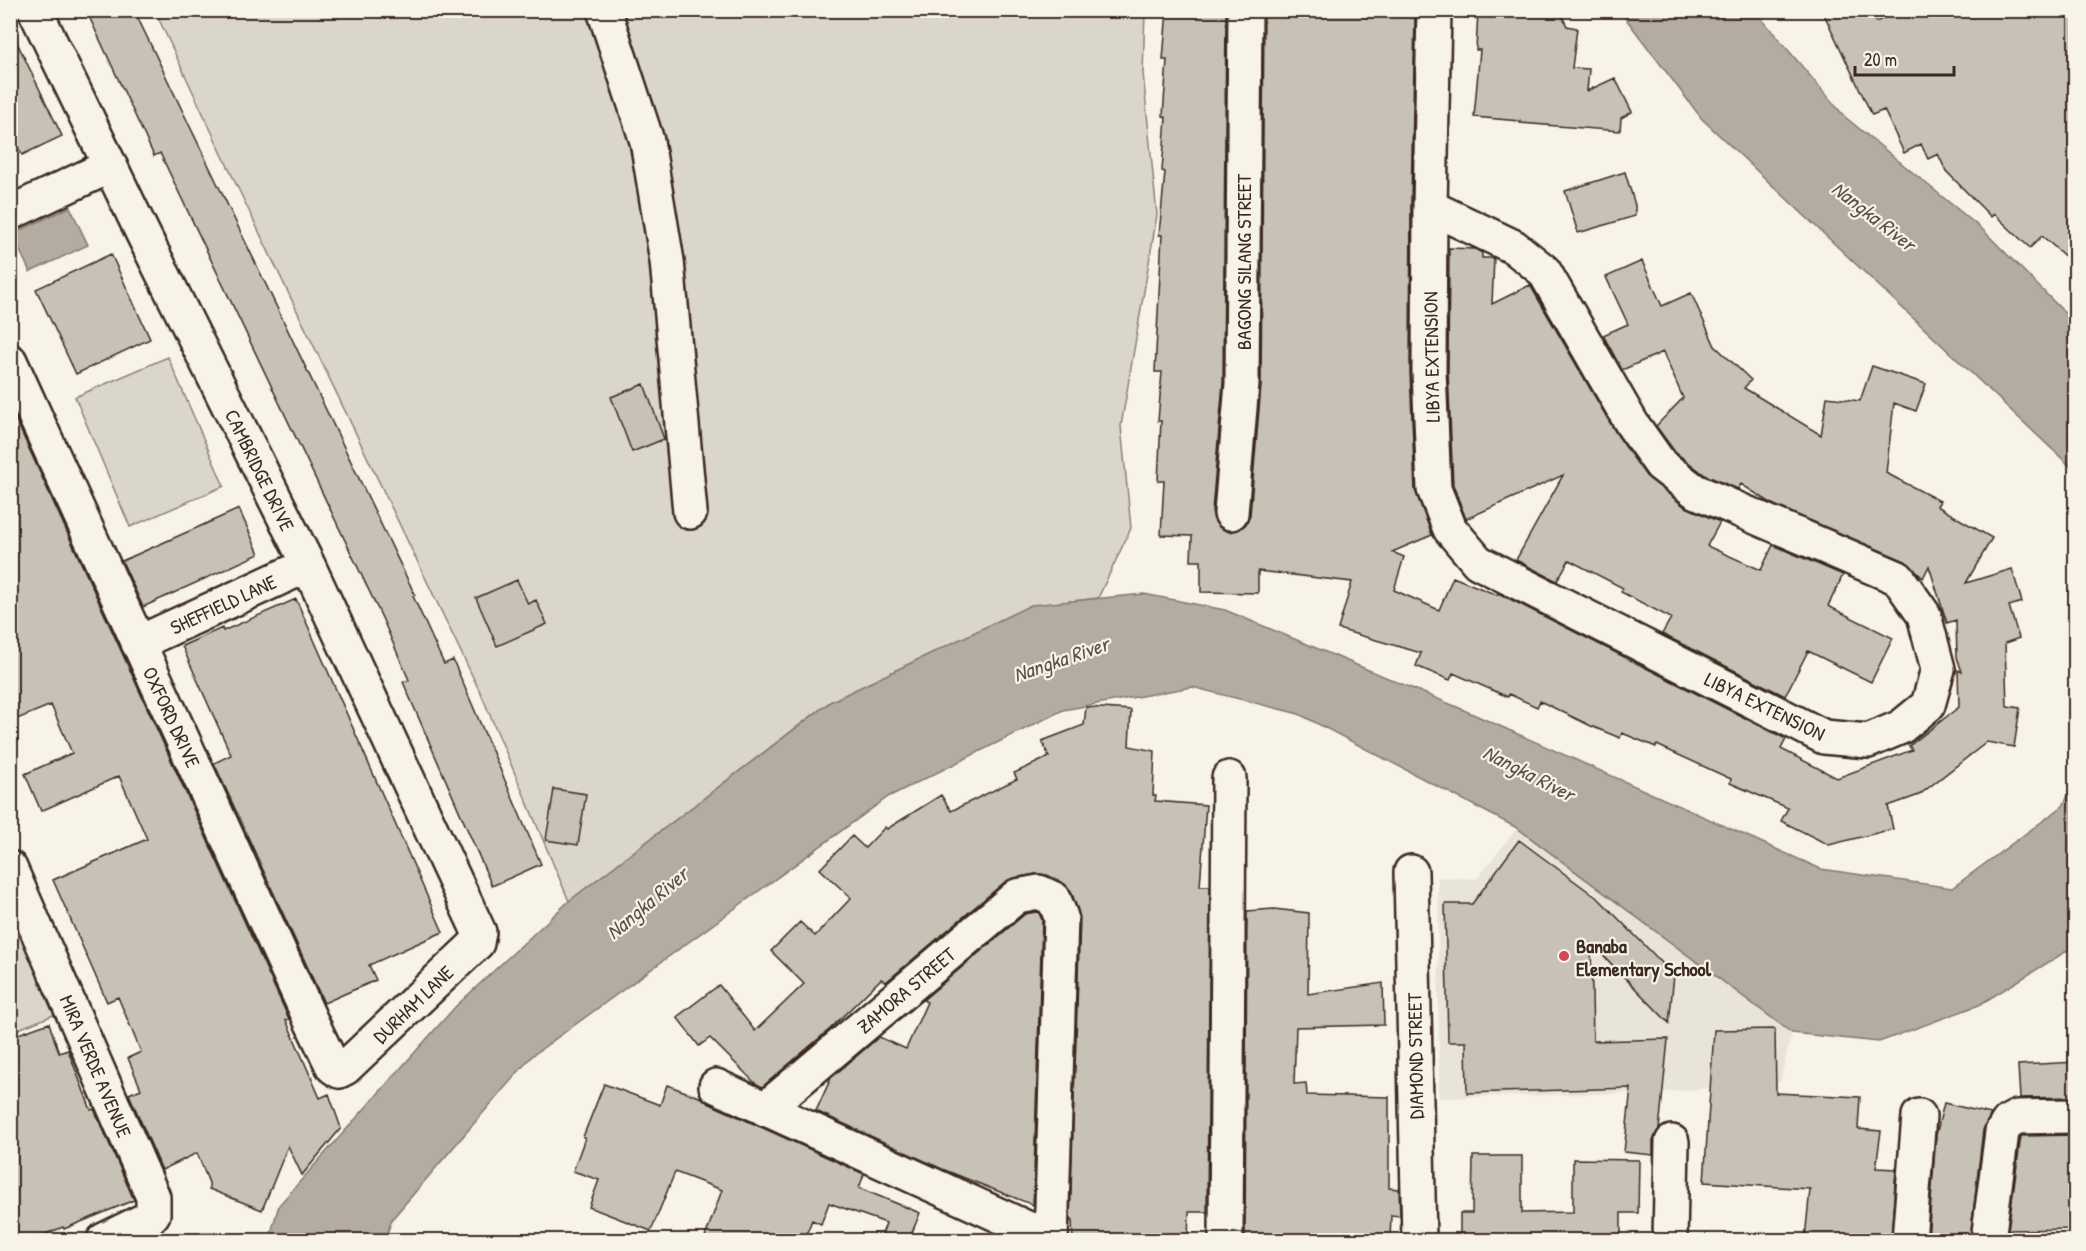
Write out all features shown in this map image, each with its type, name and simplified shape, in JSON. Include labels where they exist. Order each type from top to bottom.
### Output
[{"type":"street","name":"CAMBRIDGE DRIVE","points":[[35,10],[308,566],[479,932]]},
{"type":"street","points":[[603,10],[647,141],[667,261],[690,512]]},
{"type":"street","name":"BAGONG SILANG STREET","points":[[1232,513],[1242,384],[1245,10]]},
{"type":"street","name":"LIBYA EXTENSION","points":[[1430,207],[1514,247],[1544,271],[1632,424],[1661,465],[1695,491],[1898,578],[1924,615],[1938,669],[1928,705],[1901,727],[1868,741],[1824,738],[1478,562],[1450,529],[1434,489],[1429,371],[1430,207],[1434,10]]},
{"type":"street","points":[[10,213],[110,166]]},
{"type":"street","name":"OXFORD DRIVE","points":[[10,360],[311,1021],[333,1068],[339,1071]]},
{"type":"street","name":"SHEFFIELD LANE","points":[[138,643],[308,566]]},
{"type":"street","points":[[1226,1240],[1229,778]]},
{"type":"street","name":"MIRA VERDE AVENUE","points":[[10,868],[153,1197],[153,1214],[149,1218],[104,1240]]},
{"type":"street","name":"DIAMOND STREET","points":[[1411,872],[1419,1240]]},
{"type":"street","name":"ZAMORA STREET","points":[[765,1109],[1017,896],[1039,892],[1054,899],[1061,917],[1051,1240]]},
{"type":"street","name":"DURHAM LANE","points":[[339,1071],[345,1068],[477,943],[479,932]]},
{"type":"street","points":[[716,1086],[1051,1240]]},
{"type":"street","points":[[1909,1240],[1920,1116]]},
{"type":"street","points":[[1988,1240],[2002,1132],[2008,1122],[2017,1117],[2076,1116]]},
{"type":"street","points":[[1670,1240],[1672,1142]]},
{"type":"shaded area","points":[[155,11],[1145,11],[1143,73],[1157,215],[1121,426],[1131,528],[1098,598],[1031,606],[830,702],[569,901],[482,696]]},
{"type":"shaded area","points":[[168,357],[224,486],[130,527],[75,397]]},
{"type":"shaded area","name":"Banaba Elementary School","points":[[1517,828],[1792,1033],[1780,1082],[1661,1092],[1439,1098],[1438,877],[1477,879]]},
{"type":"shaded area","points":[[10,913],[56,1014],[11,1032],[10,1032]]},
{"type":"water","name":"Nangka River","points":[[1620,11],[1755,11],[1845,117],[1983,230],[2075,323],[2075,476],[2072,468],[1702,119]]},
{"type":"water","points":[[70,207],[88,245],[30,272],[12,234]]},
{"type":"water","name":"Nangka River","points":[[1144,594],[1225,610],[1457,707],[1821,869],[1952,888],[2063,806],[2075,781],[2075,946],[1979,1005],[1879,1042],[1792,1033],[1517,828],[1299,714],[1192,687],[1063,710],[888,797],[532,1056],[392,1219],[385,1240],[269,1240],[279,1205],[456,1006],[569,901],[830,702],[1031,605]]},
{"type":"building","points":[[86,10],[134,10],[415,595],[413,596],[444,664],[453,660],[541,864],[492,886],[403,682],[409,680],[383,620],[160,153],[154,156]]},
{"type":"building","points":[[1167,10],[1226,10],[1223,383],[1212,511],[1214,520],[1220,528],[1229,532],[1238,530],[1246,524],[1250,515],[1261,386],[1264,10],[1322,10],[1415,18],[1410,372],[1415,490],[1432,535],[1392,552],[1404,557],[1394,590],[1439,610],[1453,577],[1497,595],[1498,593],[1786,739],[1781,749],[1837,778],[1912,750],[1909,746],[1959,707],[1958,670],[1962,672],[1957,657],[1956,620],[1947,623],[1929,566],[1923,578],[1905,561],[1774,505],[1741,484],[1738,489],[1705,475],[1675,452],[1656,426],[1683,398],[1663,352],[1622,370],[1603,335],[1628,324],[1606,277],[1642,261],[1662,306],[1691,293],[1715,346],[1751,380],[1744,388],[1821,435],[1827,397],[1860,401],[1872,366],[1926,384],[1916,411],[1894,403],[1886,473],[1940,501],[1937,506],[1992,538],[1966,583],[2012,569],[2022,602],[2009,606],[2019,638],[2005,643],[2007,706],[2020,708],[2014,747],[1987,742],[1919,795],[1888,806],[1893,829],[1829,845],[1781,821],[1788,808],[1730,783],[1731,779],[1657,745],[1656,747],[1622,733],[1620,738],[1540,701],[1537,707],[1453,673],[1450,680],[1416,666],[1421,653],[1338,629],[1352,582],[1258,571],[1258,593],[1201,592],[1201,561],[1191,561],[1192,536],[1161,535],[1164,481],[1158,481],[1161,421],[1158,421],[1162,372],[1155,372],[1162,235],[1159,235],[1165,172],[1162,171],[1167,60],[1163,60]]},
{"type":"building","points":[[1478,10],[1559,10],[1567,26],[1577,28],[1572,68],[1589,69],[1587,91],[1615,78],[1632,112],[1621,118],[1620,131],[1474,117],[1480,50],[1476,50]]},
{"type":"building","points":[[1822,10],[1871,10],[1876,22],[1900,10],[1913,10],[1917,17],[1935,10],[2076,10],[2076,266],[2042,236],[2030,248],[1994,214],[1991,217],[1946,171],[1938,154],[1928,159],[1921,144],[1904,153],[1884,110],[1872,115]]},
{"type":"building","points":[[10,28],[62,136],[22,155],[10,131]]},
{"type":"building","points":[[1625,172],[1635,205],[1635,216],[1578,233],[1565,191]]},
{"type":"building","points":[[1449,248],[1475,249],[1482,253],[1482,258],[1494,258],[1492,304],[1530,285],[1616,433],[1646,476],[1684,506],[1720,522],[1707,546],[1761,570],[1773,545],[1843,575],[1828,606],[1893,638],[1871,682],[1808,651],[1785,696],[1662,634],[1671,618],[1621,592],[1623,588],[1569,560],[1557,581],[1516,560],[1563,475],[1466,519],[1453,485],[1448,371]]},
{"type":"building","points":[[111,254],[150,339],[76,374],[36,289]]},
{"type":"building","points":[[644,384],[664,439],[632,452],[611,397]]},
{"type":"building","points":[[10,407],[289,1019],[286,1020],[320,1098],[329,1094],[341,1128],[302,1175],[288,1146],[262,1210],[209,1189],[209,1183],[197,1153],[162,1170],[129,1094],[141,1089],[128,1058],[141,1052],[118,997],[107,1002],[53,880],[147,839],[119,776],[41,811],[25,774],[72,753],[51,705],[10,722]]},
{"type":"building","points":[[239,509],[259,554],[143,607],[122,561]]},
{"type":"building","points":[[517,580],[528,604],[536,600],[547,624],[497,646],[476,598]]},
{"type":"building","points":[[296,599],[443,932],[369,965],[376,980],[324,1003],[214,763],[231,755],[182,646]]},
{"type":"building","points":[[1086,707],[1131,710],[1129,746],[1155,751],[1153,795],[1156,796],[1155,801],[1206,805],[1200,886],[1210,886],[1207,1212],[1189,1212],[1188,1240],[1073,1240],[1072,1221],[1070,1220],[1080,917],[1071,891],[1062,882],[1047,875],[1036,874],[1005,882],[886,982],[881,979],[830,1029],[762,1087],[755,1083],[710,1038],[699,1046],[677,1017],[719,985],[755,1031],[804,984],[771,951],[800,922],[815,936],[851,898],[820,869],[852,836],[865,848],[885,827],[887,829],[941,795],[951,811],[1017,779],[1014,773],[1049,757],[1042,741],[1084,725]]},
{"type":"building","points":[[554,789],[586,794],[578,845],[546,840]]},
{"type":"building","name":"Banaba Elementary School","points":[[1519,840],[1600,900],[1674,975],[1669,1023],[1591,943],[1593,1041],[1668,1039],[1659,1130],[1653,1141],[1653,1155],[1624,1152],[1631,1088],[1467,1093],[1466,1042],[1448,1042],[1445,904],[1472,904]]},
{"type":"building","points":[[1274,909],[1309,913],[1308,994],[1383,983],[1384,1025],[1296,1027],[1294,1084],[1306,1083],[1307,1095],[1389,1097],[1389,1188],[1399,1189],[1400,1216],[1391,1215],[1390,1240],[1245,1240],[1247,911]]},
{"type":"building","points":[[1036,912],[1042,920],[1033,1205],[942,1169],[816,1111],[831,1078],[879,1037],[906,1049],[927,1002],[923,1000],[1025,914]]},
{"type":"building","points":[[49,1023],[59,1053],[68,1050],[91,1110],[94,1109],[134,1200],[31,1240],[10,1240],[10,1037]]},
{"type":"building","points":[[1775,1029],[1776,1093],[1860,1097],[1858,1129],[1881,1131],[1876,1168],[1896,1169],[1891,1240],[1805,1238],[1810,1189],[1704,1182],[1714,1030]]},
{"type":"building","points":[[2076,1062],[2076,1097],[2020,1098],[2018,1065]]},
{"type":"building","points":[[604,1084],[660,1105],[667,1085],[702,1098],[708,1103],[864,1174],[859,1188],[920,1213],[909,1240],[880,1240],[886,1223],[829,1203],[821,1224],[812,1220],[804,1240],[704,1240],[722,1190],[675,1172],[651,1231],[589,1207],[599,1180],[573,1171],[585,1138],[583,1137]]},
{"type":"building","points":[[1944,1103],[1991,1114],[1983,1130],[1970,1240],[1928,1240],[1936,1135]]},
{"type":"building","points":[[2076,1135],[2076,1229],[2008,1230],[2021,1136]]},
{"type":"building","points":[[1473,1156],[1522,1156],[1522,1213],[1573,1212],[1573,1159],[1639,1160],[1638,1213],[1621,1213],[1621,1240],[1460,1240],[1460,1213],[1472,1213]]},
{"type":"place","name":"Banaba Elementary School","points":[[1564,956]]}]
